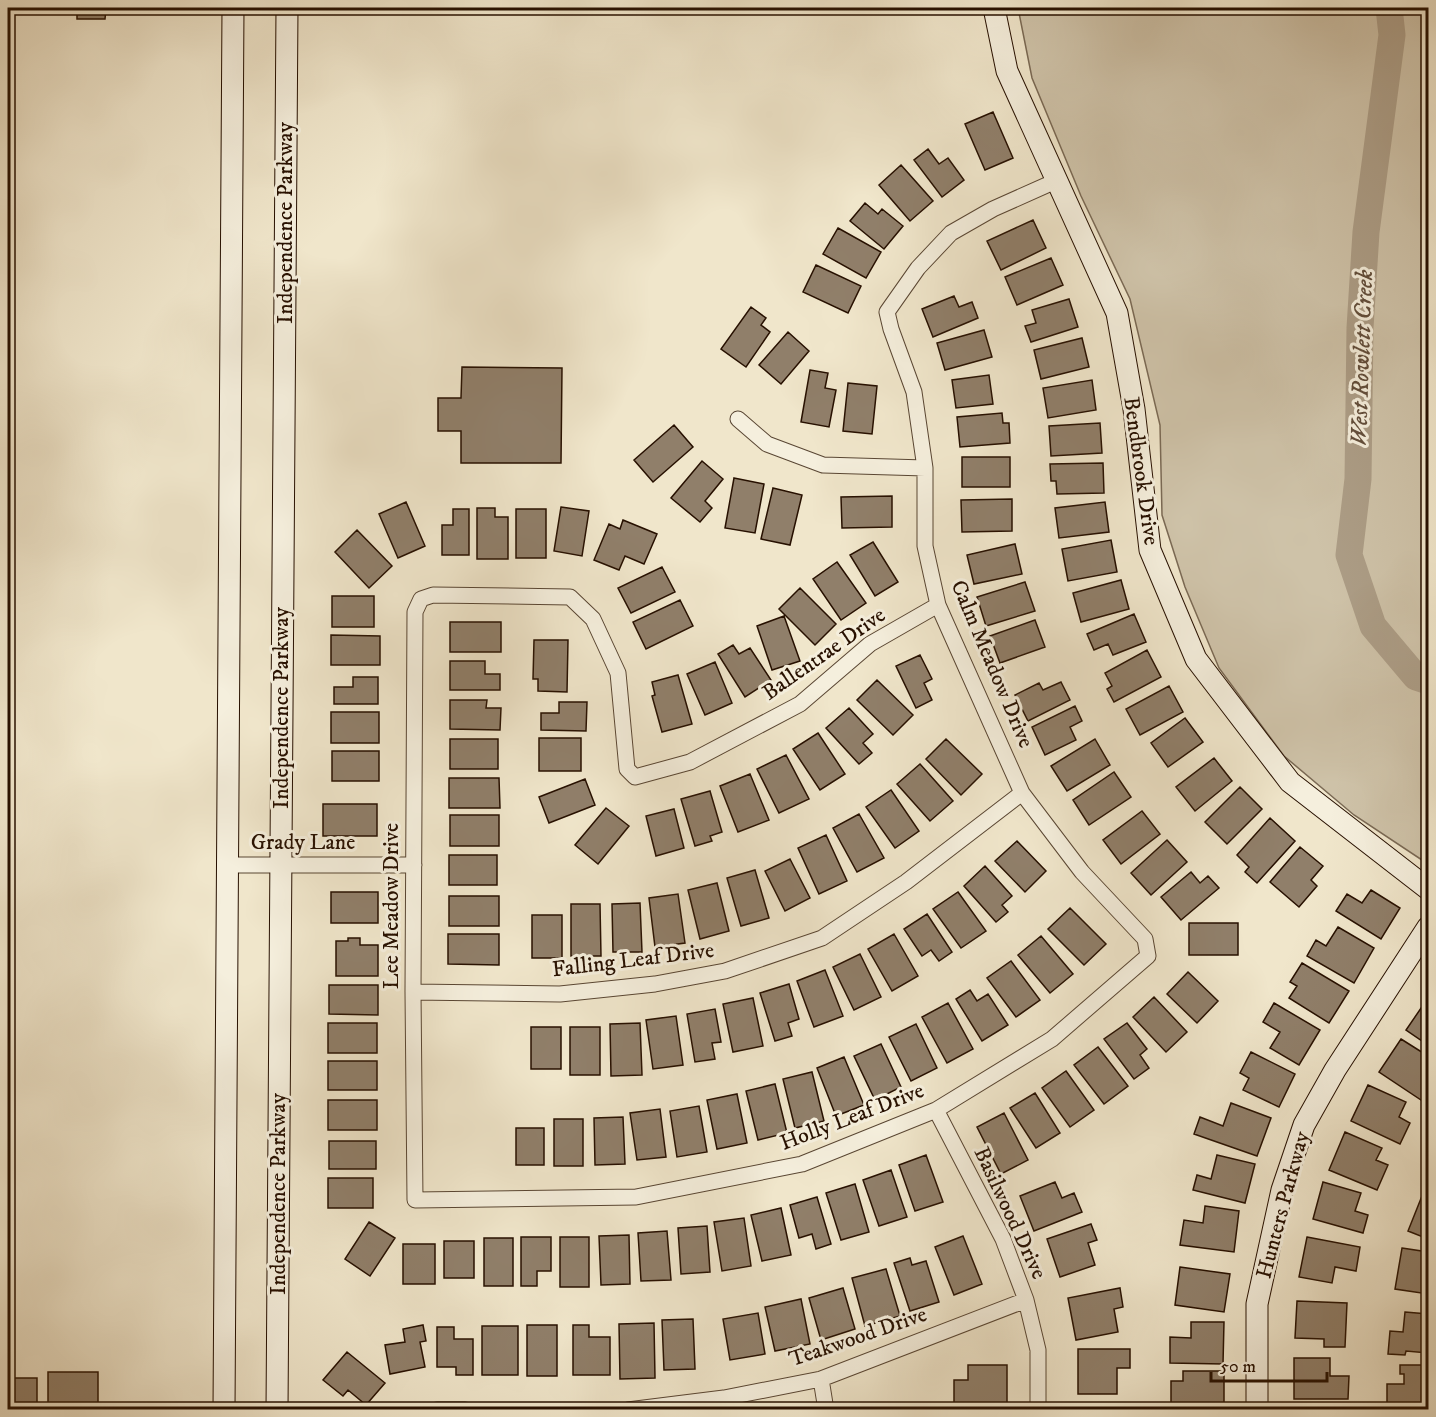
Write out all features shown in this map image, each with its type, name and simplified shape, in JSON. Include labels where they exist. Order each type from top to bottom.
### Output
[{"type":"main road","points":[[224,1410],[233,8]]},
{"type":"main road","name":"Independence Parkway","points":[[277,1410],[287,8]]},
{"type":"main road","name":"Bendbrook Drive","points":[[994,8],[1007,71],[1117,313],[1134,409],[1150,550],[1196,659],[1290,782],[1428,889]]},
{"type":"main road","name":"Hunters Parkway","points":[[1257,1410],[1257,1304],[1282,1190],[1304,1125],[1335,1070],[1428,927]]},
{"type":"street","name":"Calm Meadow Drive","points":[[1058,180],[993,208],[951,233],[918,268],[887,312],[914,392],[925,468],[925,546],[938,605],[1022,793],[1082,872],[1145,939],[1148,956]]},
{"type":"street","points":[[738,419],[767,444],[823,465],[925,468]]},
{"type":"street","name":"Lee Meadow Drive","points":[[415,1200],[413,992],[415,612],[421,599],[433,596],[570,597],[593,619],[618,673],[627,769],[635,777]]},
{"type":"street","name":"Ballentrae Drive","points":[[635,777],[690,762],[800,705],[870,645],[938,605]]},
{"type":"street","name":"Falling Leaf Drive","points":[[413,992],[560,994],[655,984],[725,971],[822,938],[906,882],[1022,793]]},
{"type":"street","name":"Grady Lane","points":[[227,864],[414,865]]},
{"type":"street","name":"Holly Leaf Drive","points":[[415,1200],[636,1197],[802,1164],[936,1110],[1052,1039],[1148,956]]},
{"type":"street","name":"Basilwood Drive","points":[[936,1110],[1003,1239],[1026,1300],[1038,1350],[1038,1410]]},
{"type":"street","name":"Teakwood Drive","points":[[628,1410],[724,1398],[821,1379],[1026,1300]]},
{"type":"street","points":[[821,1379],[826,1410]]},
{"type":"street","points":[[437,1410],[465,1410]]},
{"type":"shaded area","points":[[1018,8],[1428,8],[1428,864],[1354,815],[1284,756],[1219,668],[1185,587],[1162,515],[1160,425],[1130,299],[1081,196],[1032,78]]},
{"type":"building","points":[[77,8],[106,8],[105,19],[77,19]]},
{"type":"building","points":[[993,112],[1013,158],[985,170],[965,124]]},
{"type":"building","points":[[928,149],[939,164],[948,158],[964,180],[942,197],[914,160]]},
{"type":"building","points":[[901,165],[933,201],[910,221],[879,185]]},
{"type":"building","points":[[865,203],[878,214],[882,209],[903,226],[884,249],[850,221]]},
{"type":"building","points":[[1033,220],[1046,248],[1001,270],[987,241]]},
{"type":"building","points":[[838,228],[881,252],[866,278],[823,254]]},
{"type":"building","points":[[1051,258],[1063,285],[1017,305],[1005,277]]},
{"type":"building","points":[[816,265],[861,286],[848,313],[803,292]]},
{"type":"building","points":[[954,296],[959,307],[972,302],[978,318],[933,337],[922,309]]},
{"type":"building","points":[[1069,299],[1078,327],[1031,342],[1025,326],[1036,323],[1032,310]]},
{"type":"building","points":[[751,307],[766,318],[761,325],[770,332],[746,367],[721,349]]},
{"type":"building","points":[[984,330],[992,357],[945,370],[937,343]]},
{"type":"building","points":[[788,332],[809,351],[781,384],[759,365]]},
{"type":"building","points":[[1082,338],[1089,367],[1041,379],[1034,350]]},
{"type":"building","points":[[462,367],[562,368],[561,463],[461,463],[461,431],[438,431],[438,398],[461,398]]},
{"type":"building","points":[[810,370],[828,373],[825,388],[836,390],[829,427],[801,422]]},
{"type":"building","points":[[989,375],[993,404],[956,408],[952,380]]},
{"type":"building","points":[[1092,380],[1096,410],[1048,418],[1043,388]]},
{"type":"building","points":[[848,383],[877,386],[872,434],[843,431]]},
{"type":"building","points":[[1002,413],[1003,423],[1009,423],[1010,443],[960,447],[957,417]]},
{"type":"building","points":[[1100,423],[1102,453],[1051,456],[1049,426]]},
{"type":"building","points":[[674,425],[693,447],[653,482],[634,460]]},
{"type":"building","points":[[962,457],[1010,457],[1010,487],[962,487]]},
{"type":"building","points":[[702,461],[723,479],[705,501],[712,508],[700,522],[671,498]]},
{"type":"building","points":[[1103,463],[1104,493],[1057,494],[1056,481],[1051,481],[1050,464]]},
{"type":"building","points":[[734,478],[764,484],[755,533],[725,528]]},
{"type":"building","points":[[773,488],[802,495],[790,545],[761,539]]},
{"type":"building","points":[[892,496],[892,527],[842,528],[841,497]]},
{"type":"building","points":[[1012,499],[1012,531],[962,532],[961,500]]},
{"type":"building","points":[[406,502],[425,546],[398,558],[379,514]]},
{"type":"building","points":[[1105,502],[1109,532],[1059,538],[1055,508]]},
{"type":"building","points":[[561,507],[589,511],[582,556],[554,551]]},
{"type":"building","points":[[477,508],[495,508],[495,517],[508,517],[508,559],[477,559]]},
{"type":"building","points":[[453,509],[469,509],[469,555],[442,555],[442,525],[453,525]]},
{"type":"building","points":[[516,509],[546,509],[546,558],[516,558]]},
{"type":"building","points":[[623,520],[657,534],[644,564],[625,556],[619,570],[594,560],[609,524],[620,529]]},
{"type":"building","points":[[357,530],[392,566],[369,588],[335,552]]},
{"type":"building","points":[[1111,540],[1117,572],[1068,581],[1062,549]]},
{"type":"building","points":[[873,542],[898,582],[875,596],[850,555]]},
{"type":"building","points":[[1015,544],[1022,574],[974,584],[967,555]]},
{"type":"building","points":[[837,562],[866,603],[841,620],[813,579]]},
{"type":"building","points":[[662,567],[675,592],[631,613],[618,588]]},
{"type":"building","points":[[1121,580],[1129,609],[1081,622],[1073,593]]},
{"type":"building","points":[[1025,582],[1035,611],[986,626],[977,597]]},
{"type":"building","points":[[800,588],[836,624],[815,645],[779,609]]},
{"type":"building","points":[[332,596],[374,596],[374,627],[332,627]]},
{"type":"building","points":[[680,600],[693,626],[646,649],[633,622]]},
{"type":"building","points":[[1134,614],[1146,642],[1113,655],[1108,644],[1094,650],[1087,634]]},
{"type":"building","points":[[784,616],[800,661],[772,670],[757,626]]},
{"type":"building","points":[[1035,620],[1045,647],[1000,663],[990,636]]},
{"type":"building","points":[[450,622],[501,622],[501,652],[450,652]]},
{"type":"building","points":[[331,635],[380,636],[380,665],[331,665]]},
{"type":"building","points":[[534,640],[568,640],[567,692],[538,691],[538,679],[533,679]]},
{"type":"building","points":[[733,645],[739,654],[750,648],[771,680],[745,697],[718,654]]},
{"type":"building","points":[[1147,650],[1161,677],[1114,702],[1107,689],[1112,686],[1105,673]]},
{"type":"building","points":[[920,655],[932,679],[924,683],[932,700],[916,708],[896,666]]},
{"type":"building","points":[[450,661],[485,661],[485,674],[500,674],[500,690],[450,690]]},
{"type":"building","points":[[715,662],[732,703],[705,715],[687,674]]},
{"type":"building","points":[[678,675],[692,724],[662,732],[652,696],[655,695],[652,682]]},
{"type":"building","points":[[353,677],[378,677],[378,704],[334,704],[334,687],[353,687]]},
{"type":"building","points":[[877,680],[913,715],[893,735],[857,700]]},
{"type":"building","points":[[1061,682],[1070,700],[1028,721],[1015,695],[1039,683],[1043,690]]},
{"type":"building","points":[[1169,686],[1183,712],[1140,735],[1126,709]]},
{"type":"building","points":[[450,700],[487,700],[486,708],[501,708],[500,730],[450,729]]},
{"type":"building","points":[[559,702],[587,702],[586,731],[541,730],[541,713],[559,713]]},
{"type":"building","points":[[1075,706],[1082,721],[1070,727],[1076,740],[1045,755],[1032,727]]},
{"type":"building","points":[[849,708],[873,734],[863,743],[872,753],[859,764],[826,728]]},
{"type":"building","points":[[331,712],[379,712],[379,743],[331,743]]},
{"type":"building","points":[[1185,718],[1203,742],[1168,767],[1151,743]]},
{"type":"building","points":[[818,733],[845,774],[820,790],[793,749]]},
{"type":"building","points":[[539,738],[581,738],[581,771],[539,771]]},
{"type":"building","points":[[450,739],[498,739],[498,769],[450,769]]},
{"type":"building","points":[[946,739],[982,774],[961,795],[926,759]]},
{"type":"building","points":[[1095,739],[1110,765],[1067,791],[1051,766]]},
{"type":"building","points":[[332,751],[379,751],[379,781],[332,781]]},
{"type":"building","points":[[786,755],[809,799],[779,813],[757,769]]},
{"type":"building","points":[[1214,758],[1232,781],[1195,811],[1176,787]]},
{"type":"building","points":[[920,764],[953,801],[930,821],[897,784]]},
{"type":"building","points":[[1114,772],[1131,797],[1089,825],[1073,800]]},
{"type":"building","points":[[750,774],[769,820],[738,832],[720,786]]},
{"type":"building","points":[[449,778],[499,778],[500,808],[449,808]]},
{"type":"building","points":[[585,779],[595,805],[549,823],[539,797]]},
{"type":"building","points":[[1240,787],[1262,809],[1227,844],[1205,822]]},
{"type":"building","points":[[891,790],[919,831],[895,848],[866,807]]},
{"type":"building","points":[[710,791],[722,832],[710,836],[712,841],[695,846],[681,799]]},
{"type":"building","points":[[323,804],[377,804],[377,836],[323,836]]},
{"type":"building","points":[[606,808],[629,826],[598,864],[575,845]]},
{"type":"building","points":[[674,809],[684,848],[656,856],[646,816]]},
{"type":"building","points":[[1142,811],[1160,834],[1121,864],[1103,840]]},
{"type":"building","points":[[859,814],[884,858],[857,872],[833,828]]},
{"type":"building","points":[[450,815],[499,815],[499,846],[450,846]]},
{"type":"building","points":[[1270,818],[1295,841],[1257,883],[1245,872],[1249,867],[1237,855]]},
{"type":"building","points":[[826,835],[847,881],[819,894],[798,848]]},
{"type":"building","points":[[1167,840],[1187,862],[1151,895],[1131,873]]},
{"type":"building","points":[[1017,841],[1046,871],[1025,892],[995,861]]},
{"type":"building","points":[[1300,847],[1323,866],[1311,880],[1317,886],[1299,907],[1270,882]]},
{"type":"building","points":[[449,855],[497,855],[497,885],[449,885]]},
{"type":"building","points":[[790,859],[810,898],[785,911],[765,871]]},
{"type":"building","points":[[985,866],[1012,896],[1002,905],[1008,912],[996,922],[964,886]]},
{"type":"building","points":[[755,870],[769,918],[741,926],[727,878]]},
{"type":"building","points":[[1191,872],[1200,883],[1208,876],[1219,888],[1181,920],[1161,897]]},
{"type":"building","points":[[717,883],[729,931],[700,939],[688,890]]},
{"type":"building","points":[[1371,890],[1400,908],[1381,939],[1336,911],[1347,894],[1362,903]]},
{"type":"building","points":[[331,892],[378,892],[378,923],[331,923]]},
{"type":"building","points":[[958,892],[986,931],[961,948],[933,909]]},
{"type":"building","points":[[678,894],[685,943],[655,947],[649,898]]},
{"type":"building","points":[[449,896],[499,896],[499,926],[449,926]]},
{"type":"building","points":[[640,903],[642,952],[613,952],[612,904]]},
{"type":"building","points":[[571,904],[600,904],[601,956],[571,956]]},
{"type":"building","points":[[1070,908],[1106,944],[1084,965],[1048,929]]},
{"type":"building","points":[[927,914],[952,952],[939,961],[931,950],[922,956],[904,929]]},
{"type":"building","points":[[532,915],[562,915],[562,958],[532,958]]},
{"type":"building","points":[[1189,923],[1238,923],[1238,955],[1189,955]]},
{"type":"building","points":[[1338,927],[1374,948],[1354,983],[1307,956],[1316,940],[1326,946]]},
{"type":"building","points":[[448,934],[499,934],[499,965],[448,964]]},
{"type":"building","points":[[894,934],[918,976],[892,991],[868,949]]},
{"type":"building","points":[[1041,936],[1073,974],[1050,993],[1018,955]]},
{"type":"building","points":[[348,938],[360,938],[360,945],[378,945],[378,976],[336,976],[336,941],[348,941]]},
{"type":"building","points":[[860,954],[881,997],[854,1010],[833,967]]},
{"type":"building","points":[[1011,961],[1040,1000],[1016,1017],[987,978]]},
{"type":"building","points":[[1302,963],[1349,991],[1329,1023],[1289,998],[1297,986],[1290,982]]},
{"type":"building","points":[[825,970],[843,1016],[814,1027],[797,981]]},
{"type":"building","points":[[1188,972],[1218,1001],[1197,1023],[1167,994]]},
{"type":"building","points":[[789,984],[799,1019],[788,1023],[792,1036],[775,1041],[760,993]]},
{"type":"building","points":[[329,985],[378,985],[378,1015],[329,1014]]},
{"type":"building","points":[[970,990],[977,1001],[988,994],[1008,1025],[982,1041],[956,999]]},
{"type":"building","points":[[1154,997],[1187,1032],[1166,1052],[1133,1017]]},
{"type":"building","points":[[753,998],[763,1046],[733,1052],[723,1004]]},
{"type":"building","points":[[1428,998],[1428,1045],[1406,1030]]},
{"type":"building","points":[[948,1003],[973,1049],[947,1063],[922,1017]]},
{"type":"building","points":[[1274,1003],[1320,1030],[1299,1065],[1270,1048],[1280,1032],[1263,1022]]},
{"type":"building","points":[[715,1009],[721,1042],[712,1043],[715,1059],[695,1062],[687,1014]]},
{"type":"building","points":[[676,1016],[683,1065],[653,1069],[646,1020]]},
{"type":"building","points":[[328,1023],[377,1023],[377,1053],[328,1053]]},
{"type":"building","points":[[640,1023],[642,1075],[611,1076],[610,1024]]},
{"type":"building","points":[[1127,1023],[1147,1049],[1140,1055],[1149,1068],[1134,1079],[1104,1039]]},
{"type":"building","points":[[916,1024],[937,1068],[911,1081],[889,1037]]},
{"type":"building","points":[[531,1027],[561,1027],[561,1069],[531,1069]]},
{"type":"building","points":[[570,1027],[600,1027],[600,1075],[570,1075]]},
{"type":"building","points":[[1401,1039],[1428,1056],[1428,1064],[1423,1071],[1428,1075],[1428,1095],[1424,1102],[1379,1072]]},
{"type":"building","points":[[881,1044],[901,1087],[875,1100],[854,1056]]},
{"type":"building","points":[[1098,1047],[1128,1086],[1104,1104],[1074,1065]]},
{"type":"building","points":[[1251,1052],[1295,1074],[1279,1107],[1243,1090],[1249,1078],[1240,1073]]},
{"type":"building","points":[[844,1057],[864,1105],[836,1116],[817,1068]]},
{"type":"building","points":[[328,1061],[377,1061],[377,1090],[328,1090]]},
{"type":"building","points":[[1066,1071],[1094,1110],[1070,1127],[1042,1088]]},
{"type":"building","points":[[812,1072],[824,1121],[795,1128],[783,1079]]},
{"type":"building","points":[[775,1084],[787,1133],[758,1140],[746,1091]]},
{"type":"building","points":[[1368,1085],[1406,1102],[1399,1117],[1410,1123],[1400,1144],[1351,1121]]},
{"type":"building","points":[[1035,1093],[1060,1133],[1036,1148],[1010,1108]]},
{"type":"building","points":[[737,1094],[747,1143],[717,1149],[707,1100]]},
{"type":"building","points":[[328,1100],[377,1100],[377,1130],[328,1130]]},
{"type":"building","points":[[1231,1103],[1271,1118],[1257,1156],[1194,1134],[1200,1117],[1223,1126]]},
{"type":"building","points":[[699,1106],[707,1152],[677,1157],[670,1111]]},
{"type":"building","points":[[660,1109],[666,1157],[637,1160],[630,1113]]},
{"type":"building","points":[[1004,1113],[1028,1160],[1001,1174],[977,1127]]},
{"type":"building","points":[[623,1117],[625,1164],[595,1165],[594,1118]]},
{"type":"building","points":[[554,1119],[583,1119],[583,1166],[554,1166]]},
{"type":"building","points":[[516,1128],[544,1128],[544,1165],[516,1165]]},
{"type":"building","points":[[1345,1132],[1382,1148],[1376,1160],[1388,1165],[1377,1190],[1329,1170]]},
{"type":"building","points":[[329,1141],[376,1141],[376,1169],[329,1169]]},
{"type":"building","points":[[926,1155],[943,1202],[915,1211],[899,1165]]},
{"type":"building","points":[[1217,1155],[1255,1164],[1245,1203],[1193,1190],[1197,1175],[1211,1179]]},
{"type":"building","points":[[891,1170],[907,1217],[879,1226],[863,1180]]},
{"type":"building","points":[[328,1178],[373,1178],[373,1208],[328,1208]]},
{"type":"building","points":[[1055,1182],[1062,1198],[1074,1193],[1082,1212],[1034,1231],[1020,1196]]},
{"type":"building","points":[[1323,1182],[1361,1193],[1355,1211],[1368,1215],[1363,1233],[1313,1219]]},
{"type":"building","points":[[855,1184],[869,1232],[841,1240],[826,1193]]},
{"type":"building","points":[[1422,1196],[1428,1198],[1428,1239],[1408,1231]]},
{"type":"building","points":[[817,1197],[831,1244],[816,1249],[812,1234],[799,1238],[790,1205]]},
{"type":"building","points":[[1205,1206],[1239,1211],[1234,1252],[1180,1245],[1184,1220],[1203,1223]]},
{"type":"building","points":[[781,1208],[791,1255],[762,1261],[751,1215]]},
{"type":"building","points":[[744,1218],[751,1266],[722,1271],[714,1222]]},
{"type":"building","points":[[369,1222],[395,1238],[370,1276],[345,1259]]},
{"type":"building","points":[[1091,1224],[1097,1240],[1088,1243],[1095,1265],[1060,1277],[1047,1239]]},
{"type":"building","points":[[707,1226],[710,1272],[681,1274],[678,1228]]},
{"type":"building","points":[[667,1231],[671,1280],[641,1281],[638,1233]]},
{"type":"building","points":[[629,1235],[630,1284],[601,1285],[599,1236]]},
{"type":"building","points":[[963,1236],[982,1284],[954,1295],[935,1247]]},
{"type":"building","points":[[521,1237],[551,1237],[551,1271],[537,1271],[537,1286],[521,1286]]},
{"type":"building","points":[[560,1237],[589,1237],[589,1287],[560,1287]]},
{"type":"building","points":[[1307,1237],[1360,1247],[1356,1271],[1335,1267],[1332,1283],[1299,1277]]},
{"type":"building","points":[[484,1238],[513,1238],[513,1286],[484,1286]]},
{"type":"building","points":[[444,1241],[474,1241],[474,1278],[444,1278]]},
{"type":"building","points":[[403,1244],[435,1244],[435,1284],[403,1284]]},
{"type":"building","points":[[1402,1248],[1428,1252],[1428,1294],[1395,1289]]},
{"type":"building","points":[[910,1258],[912,1265],[926,1261],[939,1302],[910,1311],[894,1263]]},
{"type":"building","points":[[1180,1267],[1230,1274],[1224,1312],[1175,1305]]},
{"type":"building","points":[[886,1269],[900,1316],[865,1326],[852,1278]]},
{"type":"building","points":[[843,1288],[855,1329],[821,1340],[809,1298]]},
{"type":"building","points":[[1120,1288],[1123,1307],[1114,1309],[1118,1332],[1076,1340],[1068,1298]]},
{"type":"building","points":[[801,1299],[810,1344],[775,1351],[765,1307]]},
{"type":"building","points":[[1297,1301],[1347,1303],[1345,1347],[1324,1347],[1324,1339],[1295,1338]]},
{"type":"building","points":[[1405,1312],[1428,1314],[1428,1353],[1406,1351],[1405,1355],[1388,1354],[1390,1331],[1403,1332]]},
{"type":"building","points":[[758,1313],[765,1354],[730,1360],[723,1319]]},
{"type":"building","points":[[693,1319],[695,1369],[664,1370],[662,1320]]},
{"type":"building","points":[[1191,1322],[1224,1322],[1223,1364],[1170,1363],[1170,1337],[1191,1338]]},
{"type":"building","points":[[654,1323],[655,1378],[620,1379],[619,1324]]},
{"type":"building","points":[[423,1325],[426,1341],[420,1342],[425,1367],[390,1374],[385,1345],[405,1342],[403,1329]]},
{"type":"building","points":[[527,1325],[557,1325],[557,1376],[527,1376]]},
{"type":"building","points":[[573,1325],[589,1325],[589,1337],[610,1337],[610,1375],[573,1375]]},
{"type":"building","points":[[482,1326],[518,1326],[518,1375],[482,1375]]},
{"type":"building","points":[[437,1327],[454,1327],[454,1339],[473,1339],[473,1375],[456,1375],[456,1367],[437,1367]]},
{"type":"building","points":[[1078,1349],[1130,1349],[1130,1368],[1117,1368],[1117,1394],[1078,1394]]},
{"type":"building","points":[[347,1352],[385,1383],[366,1405],[348,1390],[343,1396],[323,1380]]},
{"type":"building","points":[[1294,1358],[1330,1358],[1330,1376],[1349,1376],[1348,1399],[1294,1399]]},
{"type":"building","points":[[968,1365],[1007,1365],[1007,1406],[954,1406],[954,1380],[968,1380]]},
{"type":"building","points":[[1400,1365],[1428,1365],[1428,1405],[1387,1405],[1387,1384],[1404,1384],[1404,1374],[1400,1374]]},
{"type":"building","points":[[1183,1371],[1224,1371],[1224,1410],[1171,1410],[1171,1381],[1183,1381]]},
{"type":"building","points":[[48,1372],[98,1372],[98,1410],[48,1410]]},
{"type":"building","points":[[8,1378],[37,1378],[37,1410],[8,1410]]},
{"type":"building","points":[[864,1407],[911,1407],[911,1410],[864,1410]]},
{"type":"waterway","name":"West Rowlett Creek","points":[[1389,8],[1392,35],[1366,232],[1360,328],[1358,479],[1349,555],[1373,626],[1416,677],[1428,681]]}]
